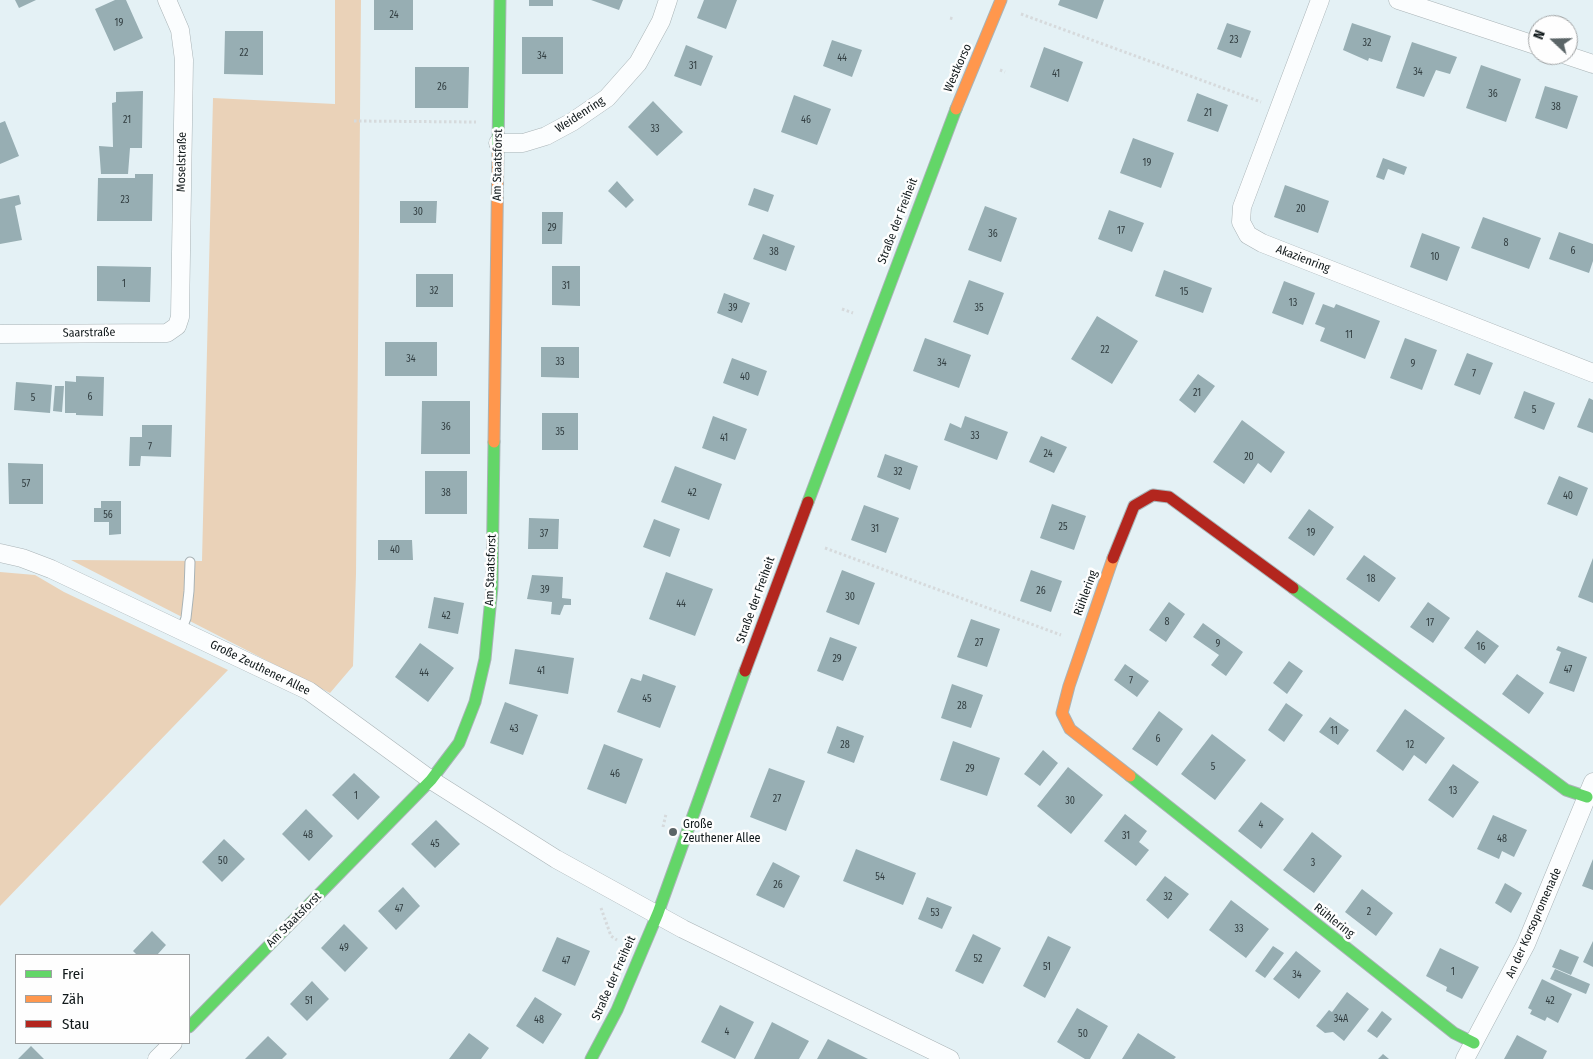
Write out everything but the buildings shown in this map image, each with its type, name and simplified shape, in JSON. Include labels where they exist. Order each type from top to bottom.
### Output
[{"type":"street","name":"Moselstraße","points":[[167,0],[180,30],[184,60],[180,317],[177,326]]},
{"type":"street","name":"Am Staatsforst","points":[[190,1025],[431,780],[459,743],[475,702],[485,659],[492,587],[500,0]]},
{"type":"street","name":"Weidenring","points":[[498,144],[523,143],[546,136],[572,122],[608,98],[638,63],[661,21],[668,0]]},
{"type":"street","name":"Westkorso","points":[[940,147],[1001,0]]},
{"type":"street","name":"Akazienring","points":[[1320,0],[1242,207],[1241,222],[1248,235],[1262,243],[1593,373]]},
{"type":"street","points":[[1398,0],[1528,43]]},
{"type":"street","points":[[1578,59],[1593,64]]},
{"type":"street","name":"Straße der Freiheit","points":[[591,1059],[617,1010],[658,913],[729,714],[940,147]]},
{"type":"street","name":"Saarstraße","points":[[0,334],[166,333],[177,326]]},
{"type":"street","name":"Rühlering","points":[[1474,1044],[1447,1028],[1070,728],[1062,713],[1082,643],[1134,506],[1153,496],[1169,497],[1566,790],[1590,789]]},
{"type":"street","name":"Große Zeuthener Allee","points":[[0,554],[22,558],[51,570],[309,691],[431,780],[556,859],[658,913],[683,929],[950,1059]]},
{"type":"street","name":"An der Korsopromenade","points":[[1465,1059],[1526,944],[1590,789]]},
{"type":"street","points":[[157,1059],[172,1044]]},
{"type":"lane","points":[[180,631],[186,618],[190,562]]},
{"type":"path","points":[[1021,14],[1278,109]]},
{"type":"path","points":[[354,121],[499,122]]},
{"type":"path","points":[[825,548],[1082,643]]},
{"type":"path","points":[[605,886],[598,899],[611,936],[617,940]]},
{"type":"shaded area","points":[[335,0],[361,0],[356,574],[353,666],[330,693],[71,560],[202,561],[213,98],[335,104]]},
{"type":"shaded area","points":[[0,572],[35,575],[64,592],[228,670],[0,906]]},
{"type":"traffic: fast","points":[[498,149],[500,0]]},
{"type":"traffic: fast","points":[[808,502],[956,109]]},
{"type":"traffic: fast","points":[[190,1026],[431,780],[459,743],[475,702],[485,659],[492,587],[494,442]]},
{"type":"traffic: fast","points":[[1293,588],[1566,790],[1587,797]]},
{"type":"traffic: fast","points":[[591,1059],[617,1010],[658,913],[745,671]]},
{"type":"traffic: fast","points":[[1130,776],[1454,1033],[1474,1043]]},
{"type":"traffic: slow","points":[[956,109],[1001,0]]},
{"type":"traffic: slow","points":[[494,442],[498,149]]},
{"type":"traffic: slow","points":[[1113,558],[1069,686],[1062,713],[1070,729],[1130,776]]},
{"type":"traffic: jam","points":[[1113,558],[1134,506],[1153,495],[1169,497],[1293,588]]},
{"type":"traffic: jam","points":[[745,671],[808,502]]},
{"type":"place","name":"Große Zeuthener Allee","points":[[673,832]]}]
